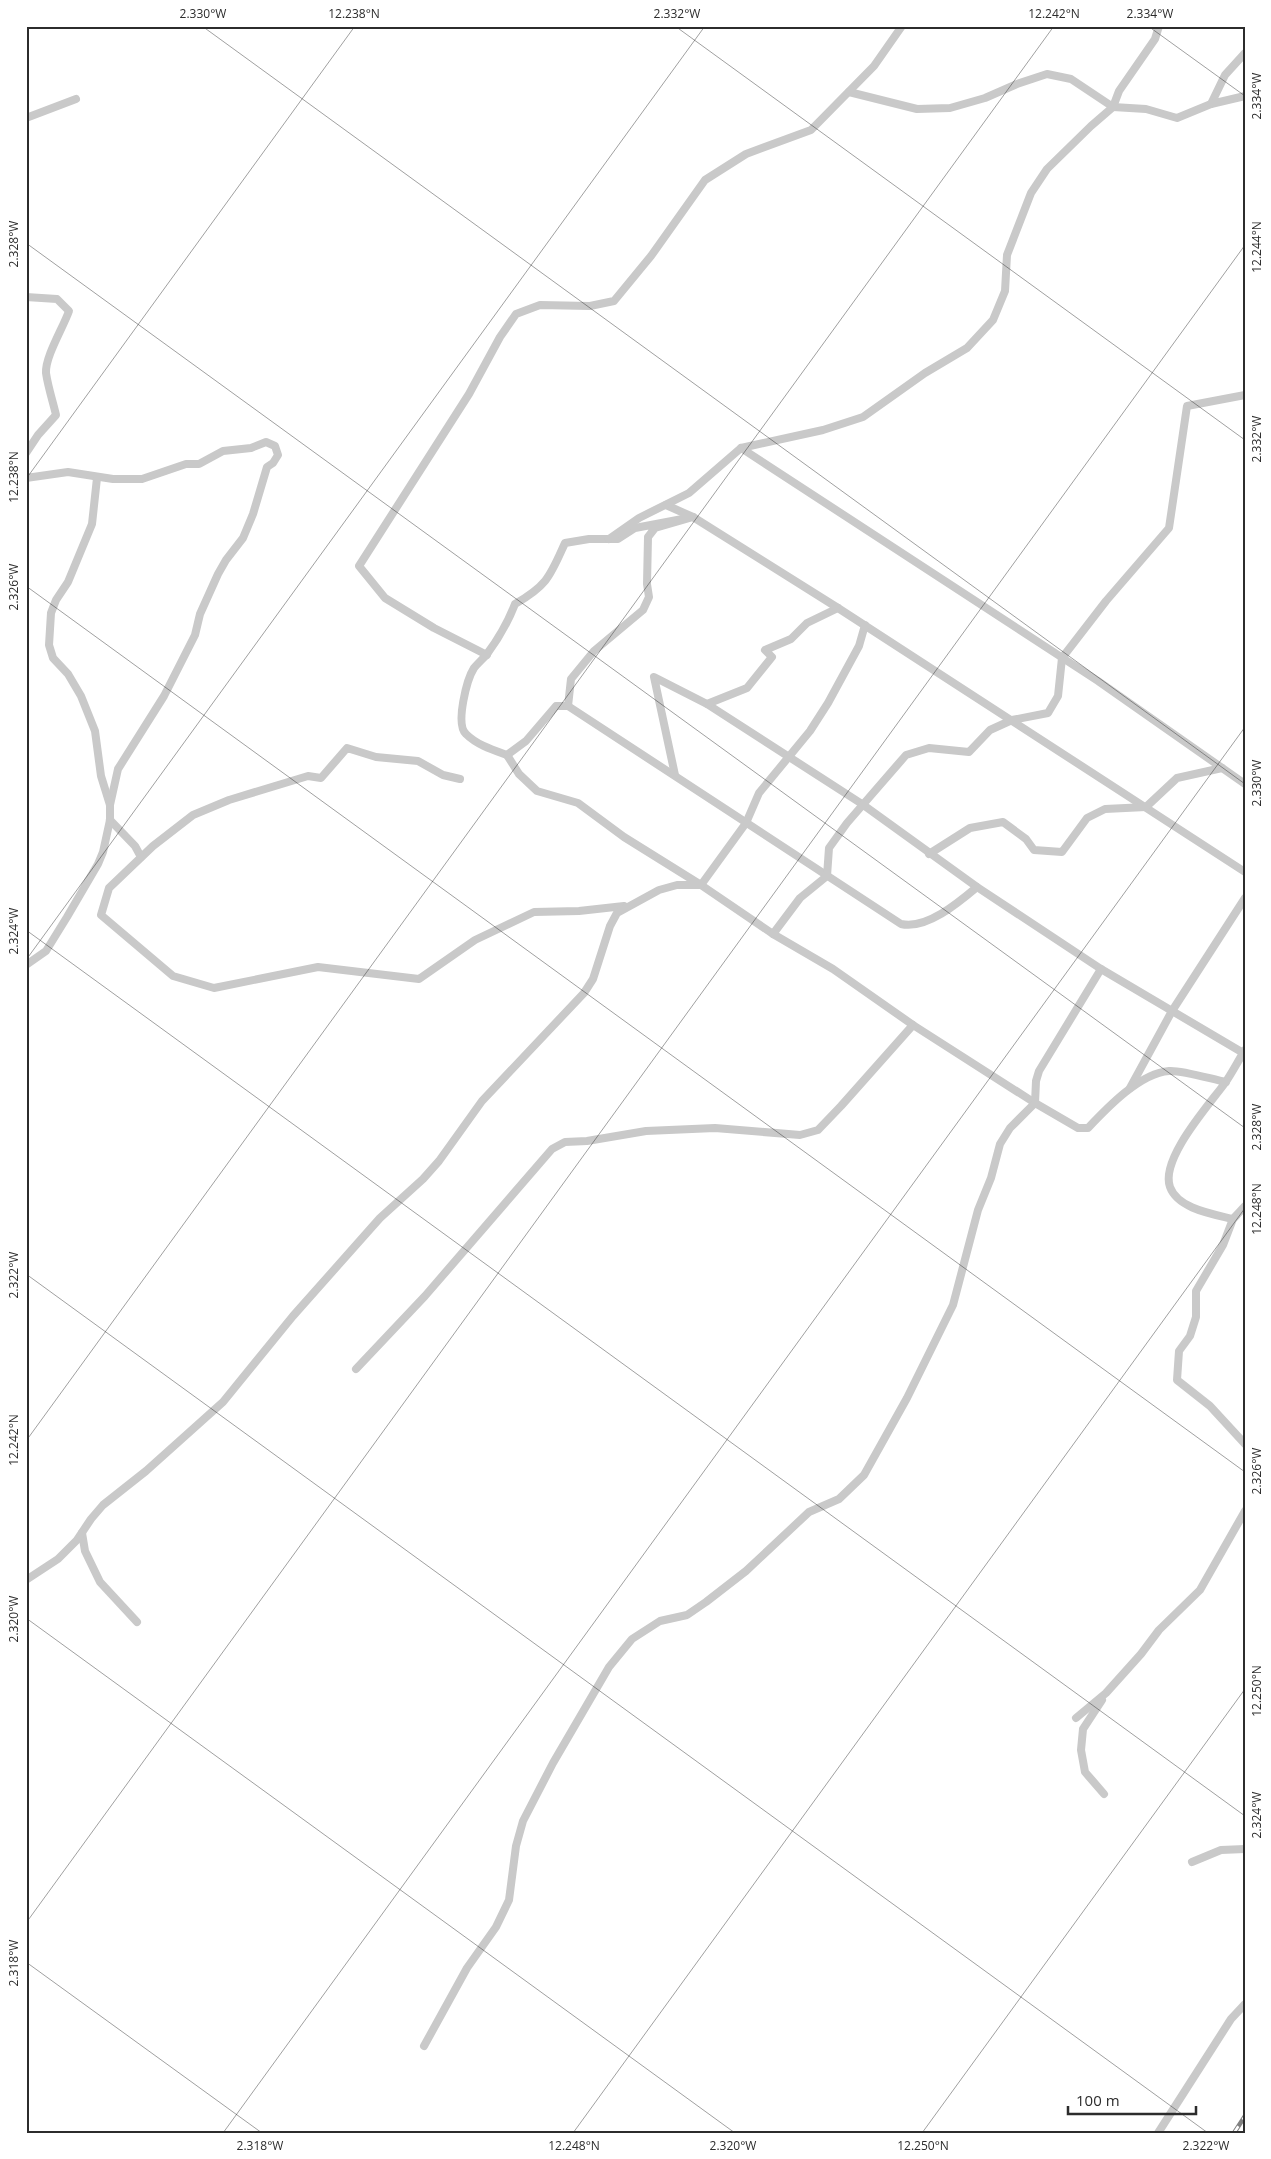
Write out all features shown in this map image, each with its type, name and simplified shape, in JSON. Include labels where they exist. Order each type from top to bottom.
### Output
[{"type":"street","points":[[486,655],[434,628],[385,598],[358,566],[469,394],[500,336],[516,314],[540,305],[590,306],[614,302],[651,256],[705,180],[746,154],[810,130],[874,66],[902,26]]},
{"type":"street","points":[[608,539],[630,524],[689,493],[741,448],[823,430],[863,418],[925,374],[967,348],[993,320],[1005,291],[1007,255],[1031,193],[1047,169],[1090,126],[1113,107],[1119,91],[1155,39],[1159,26]]},
{"type":"street","points":[[1211,104],[1225,75],[1245,53]]},
{"type":"street","points":[[849,92],[917,109],[950,108],[985,98],[1047,74],[1072,79],[1113,107],[1146,108],[1177,118],[1211,104],[1245,96]]},
{"type":"street","points":[[26,118],[76,99]]},
{"type":"street","points":[[26,297],[57,299],[69,312],[62,332],[48,356],[46,373],[56,415],[38,435],[26,453]]},
{"type":"street","points":[[773,934],[800,898],[827,876],[829,848],[862,804],[906,755],[929,748],[969,752],[990,730],[1012,720],[1048,713],[1058,696],[1062,658],[1106,601],[1168,528],[1187,406],[1245,395]]},
{"type":"street","points":[[26,478],[68,472],[97,478],[142,479],[186,464],[199,464],[222,451],[251,448],[266,442],[274,446],[278,455],[266,467],[248,527],[218,574],[200,614],[195,635],[164,696],[118,769],[110,804],[110,820],[100,858],[46,951],[26,965]]},
{"type":"street","points":[[741,448],[1062,658],[1245,784]]},
{"type":"street","points":[[97,478],[92,524],[68,582],[53,606],[49,630],[49,645],[53,658],[68,674],[81,696],[95,731],[101,776],[110,804]]},
{"type":"street","points":[[666,505],[693,517],[838,608],[1245,872]]},
{"type":"street","points":[[693,517],[635,528],[618,539],[589,539],[565,543],[548,580],[531,595],[515,604],[508,623],[473,670],[462,705],[461,724],[464,733],[482,746],[507,755],[519,774],[538,791],[578,803],[624,837],[701,885],[773,934],[833,969],[913,1024],[1035,1103],[1078,1128],[1088,1128],[1130,1088],[1155,1075],[1169,1071],[1226,1082]]},
{"type":"street","points":[[568,706],[571,679],[594,651],[643,610],[650,597],[647,584],[648,537],[655,528],[693,517]]},
{"type":"street","points":[[707,704],[747,688],[772,657],[765,650],[791,639],[807,623],[838,608]]},
{"type":"street","points":[[701,885],[746,823],[759,794],[810,731],[847,672],[859,646],[864,625]]},
{"type":"street","points":[[676,776],[654,677],[707,704],[862,804],[977,888],[1101,969],[1244,1052],[1226,1082],[1179,1148],[1171,1162],[1169,1176],[1170,1187],[1187,1205],[1233,1219]]},
{"type":"street","points":[[507,755],[526,742],[556,706],[568,706],[892,920],[911,927],[937,916],[977,888]]},
{"type":"street","points":[[460,778],[443,775],[418,761],[376,757],[347,748],[321,778],[308,776],[229,800],[193,815],[141,857],[110,888],[101,915],[173,976],[214,988],[318,967],[419,979],[475,940],[534,912],[586,910],[628,905]]},
{"type":"street","points":[[929,854],[970,828],[1003,822],[1026,840],[1034,850],[1062,852],[1087,818],[1105,809],[1146,808],[1177,778],[1222,768]]},
{"type":"street","points":[[110,820],[135,846],[141,857]]},
{"type":"street","points":[[26,1580],[58,1559],[77,1540],[91,1518],[103,1505],[223,1402],[293,1316],[380,1218],[434,1167],[487,1094],[584,993],[593,979],[610,926],[617,913],[628,905],[659,890],[677,885],[701,885]]},
{"type":"street","points":[[1130,1088],[1172,1011],[1245,898]]},
{"type":"street","points":[[424,2046],[467,1968],[496,1928],[509,1900],[516,1846],[523,1820],[552,1763],[609,1668],[632,1639],[660,1621],[687,1615],[706,1602],[746,1571],[809,1512],[839,1499],[864,1474],[884,1442],[923,1368],[953,1305],[978,1210],[1000,1144],[1010,1128],[1035,1103],[1036,1081],[1040,1071],[1101,969]]},
{"type":"street","points":[[356,1369],[425,1296],[552,1149],[565,1142],[587,1141],[646,1131],[715,1128],[800,1135],[818,1130],[913,1024]]},
{"type":"street","points":[[1245,1201],[1233,1219],[1223,1245],[1196,1291],[1196,1317],[1190,1336],[1179,1351],[1177,1380],[1210,1406],[1245,1444]]},
{"type":"street","points":[[1233,1219],[1245,1206]]},
{"type":"street","points":[[1076,1718],[1106,1693],[1142,1654],[1159,1630],[1200,1590],[1245,1511]]},
{"type":"street","points":[[82,1533],[85,1551],[100,1582],[137,1622]]},
{"type":"street","points":[[1104,1794],[1085,1772],[1081,1750],[1083,1729],[1106,1693]]},
{"type":"street","points":[[1192,1862],[1221,1850],[1245,1849]]},
{"type":"street","points":[[1158,2133],[1231,2018],[1245,2004]]},
{"type":"railway","points":[[1234,2133],[1245,2116]]}]
